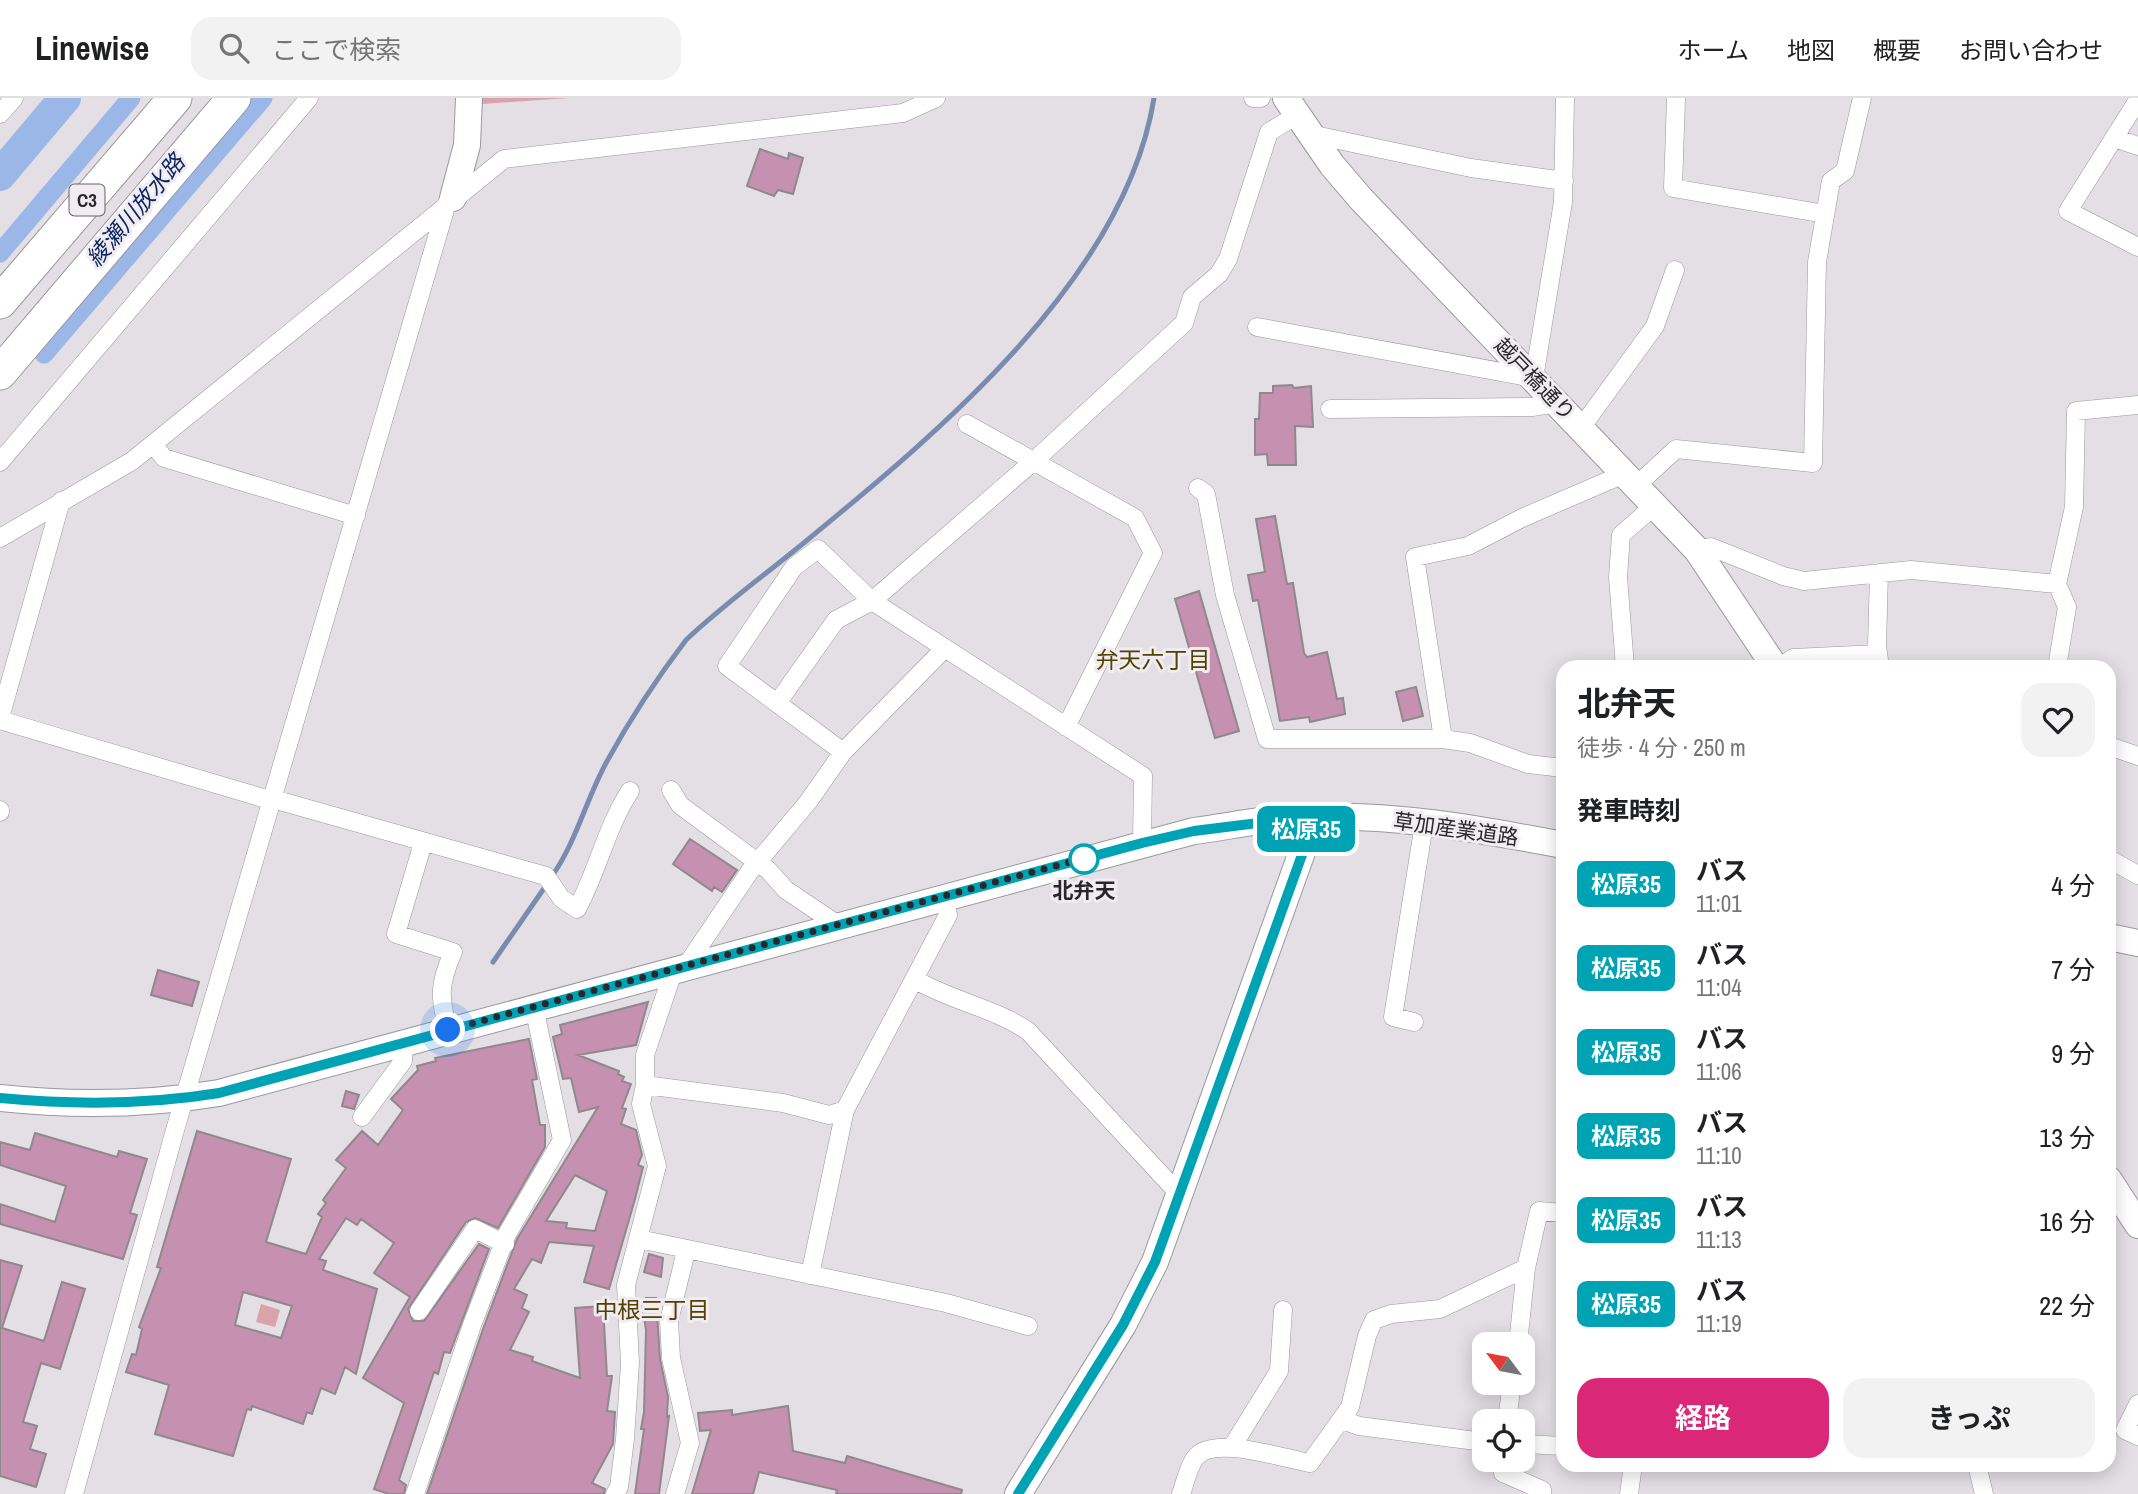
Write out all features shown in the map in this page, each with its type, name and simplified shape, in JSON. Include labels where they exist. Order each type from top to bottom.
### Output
[{"type":"highway","points":[[0,280],[155,98]]},
{"type":"highway","name":"C3","points":[[0,303],[175,98]]},
{"type":"highway","name":"C3","points":[[0,350],[214,98]]},
{"type":"highway","points":[[0,373],[234,98]]},
{"type":"main road","points":[[450,201],[467,145],[469,98]]},
{"type":"main road","name":"越戸橋通り","points":[[1298,116],[1361,199],[1697,551],[1770,660]]},
{"type":"main road","points":[[1018,1494],[1123,1325],[1155,1262],[1303,852],[1306,817]]},
{"type":"main road","name":"草加産業道路","points":[[0,1098],[103,1104],[184,1098],[285,1076],[1194,831],[1306,817],[1424,824],[1556,844]]},
{"type":"main road","points":[[2116,938],[2138,943]]},
{"type":"main road","points":[[2116,1191],[2138,1225]]},
{"type":"street","points":[[0,114],[14,98]]},
{"type":"street","points":[[0,462],[309,98]]},
{"type":"street","points":[[0,538],[132,461],[504,159],[903,113],[919,103],[936,98]]},
{"type":"street","points":[[1253,98],[1261,98]]},
{"type":"street","points":[[1257,327],[1534,378],[1563,202],[1565,98]]},
{"type":"street","points":[[1676,98],[1673,188],[1825,214]]},
{"type":"street","points":[[1624,660],[1618,577],[1621,535],[1638,488],[1676,449],[1813,463],[1817,262],[1831,181],[1845,171],[1856,98]]},
{"type":"street","points":[[2138,100],[2068,211],[2138,247]]},
{"type":"street","points":[[778,702],[836,620],[872,601],[1035,460],[1184,323],[1192,297],[1219,274],[1228,259],[1269,132],[1298,116],[1472,168],[1564,181]]},
{"type":"street","points":[[2114,138],[2138,146]]},
{"type":"street","points":[[74,1494],[184,1098],[450,201]]},
{"type":"street","points":[[1581,428],[1655,326],[1675,270]]},
{"type":"street","points":[[1330,409],[1532,407],[1557,402]]},
{"type":"street","points":[[2058,660],[2067,607],[2057,584],[2074,507],[2076,411],[2138,405]]},
{"type":"street","points":[[967,424],[1135,518],[1153,553],[1066,727]]},
{"type":"street","points":[[153,444],[164,458],[356,516]]},
{"type":"street","points":[[1198,488],[1206,494],[1225,595],[1267,739],[1443,739],[1469,743],[1528,764],[1556,767]]},
{"type":"street","points":[[1443,739],[1415,557],[1468,546],[1522,518],[1638,488]]},
{"type":"street","points":[[61,502],[0,719],[423,844],[546,876],[561,898],[578,909],[594,877],[597,858],[630,791]]},
{"type":"street","points":[[1697,551],[1711,547],[1783,576],[1804,581],[1911,570],[2057,584]]},
{"type":"street","points":[[843,752],[726,666],[794,567],[818,549],[872,601],[1143,776],[1142,843]]},
{"type":"street","points":[[1790,660],[1879,660],[1879,573]]},
{"type":"street","points":[[615,1494],[619,1487],[625,1439],[630,1363],[625,1285],[657,1166],[641,1104],[649,1038],[680,968],[757,862],[808,802],[843,752],[945,648]]},
{"type":"street","points":[[2116,748],[2138,756]]},
{"type":"street","points":[[671,790],[680,805],[757,862],[786,890],[838,925]]},
{"type":"street","points":[[1414,1022],[1394,1017],[1424,824]]},
{"type":"street","points":[[423,844],[396,934],[453,952],[442,978],[440,1000],[448,1030]]},
{"type":"street","points":[[2116,863],[2138,875]]},
{"type":"street","points":[[810,1275],[845,1110],[948,915],[944,897]]},
{"type":"street","points":[[914,979],[937,993],[1002,1014],[1028,1031],[1180,1195]]},
{"type":"street","points":[[415,1494],[472,1325],[507,1234],[562,1140],[534,1007]]},
{"type":"street","points":[[362,1117],[403,1061],[404,1042]]},
{"type":"street","points":[[645,1085],[783,1103],[830,1115],[845,1110]]},
{"type":"street","points":[[1519,1332],[1526,1268],[1539,1211],[1556,1212]]},
{"type":"street","points":[[419,1311],[475,1229],[505,1244]]},
{"type":"street","points":[[639,1239],[946,1303],[1028,1326]]},
{"type":"street","points":[[675,1494],[690,1443],[671,1358],[669,1321],[687,1251]]},
{"type":"street","points":[[1181,1494],[1194,1459],[1203,1450],[1232,1447],[1310,1463],[1343,1420],[1356,1390],[1367,1336],[1374,1320],[1391,1314],[1440,1309],[1526,1268]]},
{"type":"street","points":[[1232,1447],[1279,1371],[1283,1310]]},
{"type":"street","points":[[2138,1404],[2124,1430],[2138,1436]]},
{"type":"street","points":[[1343,1420],[1359,1426],[1472,1440]]},
{"type":"street","points":[[1535,1445],[1556,1446]]},
{"type":"street","points":[[1503,1472],[1542,1490],[1542,1494]]},
{"type":"street","points":[[1629,1494],[1632,1472]]},
{"type":"street","points":[[1979,1472],[1984,1494]]},
{"type":"shaded area","points":[[482,98],[569,98],[482,104]]},
{"type":"shaded area","points":[[261,1304],[280,1310],[275,1327],[256,1322]]},
{"type":"building","points":[[760,149],[788,159],[789,153],[803,158],[793,194],[778,190],[774,196],[747,186]]},
{"type":"building","points":[[1292,385],[1294,388],[1311,386],[1313,427],[1295,426],[1296,465],[1268,465],[1267,454],[1255,455],[1255,419],[1259,419],[1260,393],[1273,393],[1273,386]]},
{"type":"building","points":[[1275,516],[1287,584],[1293,583],[1304,653],[1307,657],[1327,652],[1337,699],[1343,698],[1345,714],[1310,722],[1309,717],[1280,721],[1258,600],[1253,601],[1248,575],[1265,572],[1256,519]]},
{"type":"building","points":[[1199,591],[1239,731],[1215,738],[1175,599]]},
{"type":"building","points":[[1416,687],[1423,716],[1403,721],[1396,692]]},
{"type":"building","points":[[690,839],[737,870],[722,892],[714,887],[712,891],[673,864]]},
{"type":"building","points":[[158,970],[199,982],[192,1006],[151,995]]},
{"type":"building","points":[[648,1002],[636,1045],[578,1055],[619,1071],[618,1074],[624,1077],[622,1081],[631,1084],[622,1108],[626,1109],[621,1124],[636,1130],[642,1155],[638,1165],[643,1167],[609,1289],[584,1282],[594,1246],[549,1242],[541,1263],[532,1259],[514,1289],[527,1295],[522,1308],[529,1312],[510,1350],[580,1378],[575,1308],[603,1306],[607,1376],[612,1376],[607,1411],[615,1412],[613,1444],[592,1483],[605,1489],[604,1494],[427,1494],[483,1329],[517,1239],[598,1107],[579,1112],[571,1078],[563,1079],[553,1037],[562,1034],[560,1025]],"holes":[[[575,1175],[607,1191],[595,1231],[566,1228],[567,1223],[546,1221]]]},
{"type":"building","points":[[529,1039],[537,1079],[532,1080],[540,1125],[545,1125],[545,1147],[498,1228],[475,1218],[466,1222],[408,1309],[413,1321],[424,1321],[479,1244],[489,1249],[450,1353],[444,1352],[438,1374],[434,1372],[399,1480],[406,1485],[404,1494],[389,1494],[374,1489],[404,1403],[363,1378],[410,1297],[374,1273],[394,1243],[361,1219],[357,1225],[346,1218],[319,1259],[326,1261],[323,1270],[377,1289],[356,1374],[345,1367],[335,1394],[321,1388],[312,1414],[307,1412],[303,1424],[252,1406],[251,1410],[247,1409],[233,1456],[155,1434],[169,1385],[126,1372],[132,1354],[136,1355],[142,1329],[139,1327],[161,1268],[157,1267],[197,1131],[291,1159],[266,1242],[306,1254],[322,1217],[318,1214],[326,1203],[323,1200],[346,1168],[336,1160],[362,1131],[378,1145],[403,1110],[391,1099],[418,1070],[417,1066],[436,1061],[435,1058]],"holes":[[[243,1292],[292,1306],[281,1338],[235,1325]]]},
{"type":"building","points":[[346,1091],[359,1095],[354,1109],[342,1106]]},
{"type":"building","points":[[35,1133],[117,1157],[119,1151],[147,1159],[130,1213],[137,1215],[123,1259],[0,1224],[0,1204],[55,1222],[66,1186],[0,1165],[0,1142],[30,1150]]},
{"type":"building","points":[[649,1254],[663,1258],[661,1277],[644,1272]]},
{"type":"building","points":[[0,1260],[22,1266],[2,1328],[44,1341],[62,1282],[85,1289],[60,1369],[41,1363],[23,1422],[37,1426],[30,1449],[46,1454],[36,1487],[0,1476]]},
{"type":"building","points":[[646,1298],[656,1298],[660,1359],[668,1397],[667,1417],[669,1416],[659,1494],[635,1494],[644,1429],[641,1429],[644,1412],[646,1330],[642,1304],[646,1304]]},
{"type":"building","points":[[788,1406],[793,1451],[845,1463],[847,1456],[962,1490],[961,1494],[836,1494],[837,1490],[759,1472],[753,1494],[692,1494],[711,1430],[700,1431],[698,1413],[732,1410],[732,1415]]},
{"type":"waterway","points":[[0,175],[65,98]]},
{"type":"waterway","name":"綾瀬川放水路","points":[[0,253],[131,98]]},
{"type":"waterway","name":"綾瀬川放水路","points":[[44,354],[263,98]]},
{"type":"waterway","points":[[552,876],[568,849],[615,747],[664,669],[686,640],[908,455],[1017,349],[1065,290],[1105,229],[1136,165],[1154,98]]},
{"type":"waterway","points":[[493,962],[547,884]]},
{"type":"bus line","name":"松原35","points":[[0,1098],[103,1104],[149,1102],[219,1093],[1142,843],[1194,831],[1306,817],[1303,852],[1155,1262],[1123,1325],[1018,1494]]},
{"type":"place","name":"北弁天","points":[[1084,859]]},
{"type":"district","name":"弁天六丁目","points":[[1153,659]]},
{"type":"district","name":"中根三丁目","points":[[652,1309]]},
{"type":"route","points":[[448,1030],[1092,856],[1084,859]]}]
